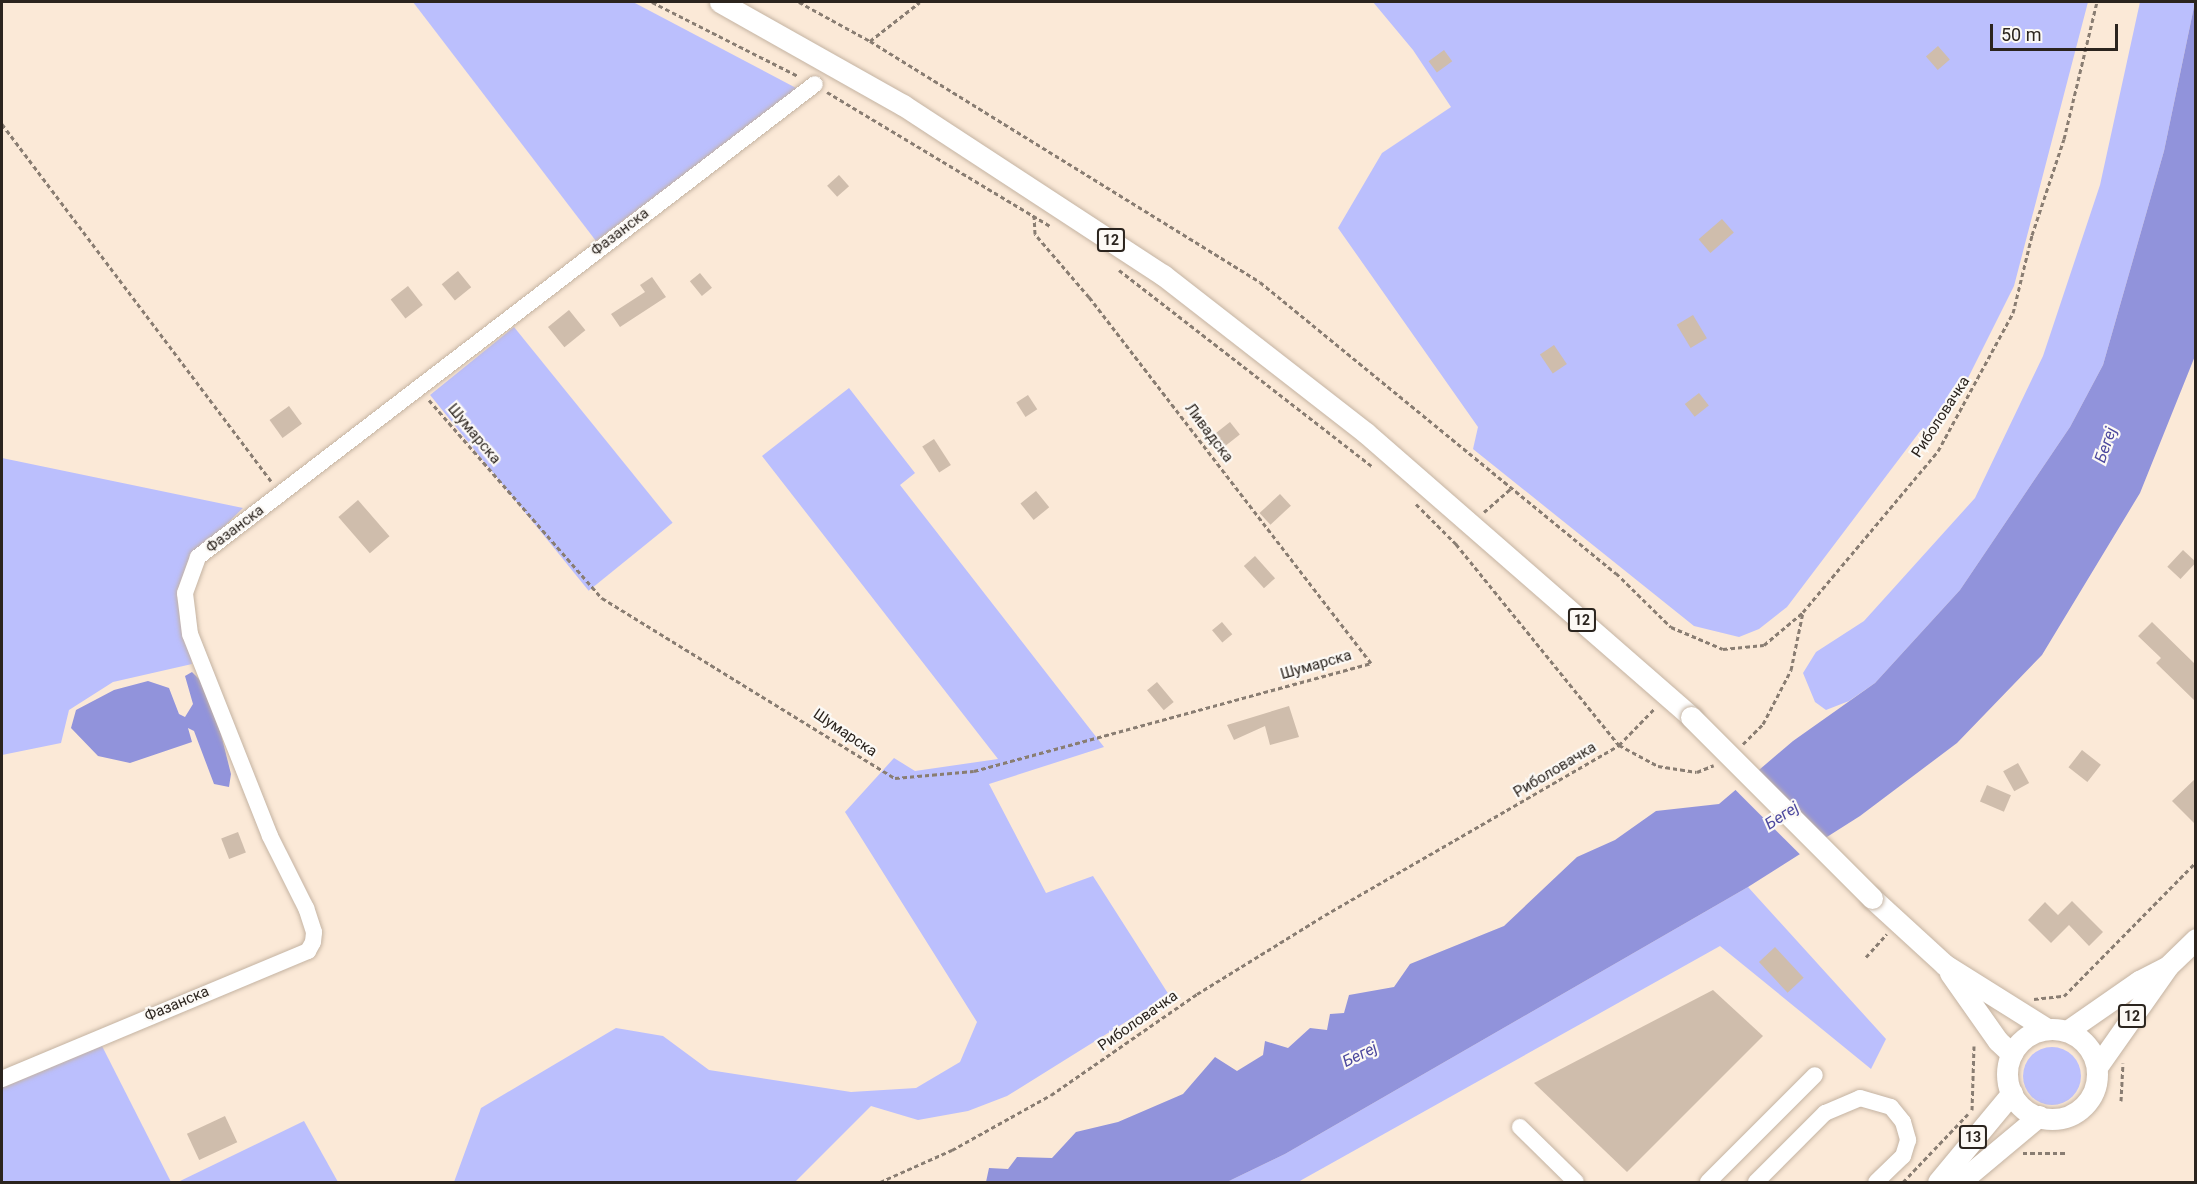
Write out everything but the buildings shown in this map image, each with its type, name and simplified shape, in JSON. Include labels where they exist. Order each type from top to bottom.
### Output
[{"type":"main road","name":"12","points":[[720,2],[903,105],[1164,275],[1348,418],[1691,717],[1872,898],[1945,965],[2087,1046],[2097,1067],[2096,1085],[2088,1101],[2075,1113],[2058,1118],[2039,1116]]},
{"type":"main road","name":"12","points":[[2097,1067],[2168,966],[2196,939]]},
{"type":"main road","name":"12","points":[[1945,965],[1998,1041],[2012,1054],[2021,1042],[2057,1030],[2168,966]]},
{"type":"main road","points":[[2012,1054],[2008,1067],[2012,1093],[2028,1111],[2039,1116]]},
{"type":"main road","name":"13","points":[[1938,1182],[2012,1093]]},
{"type":"main road","name":"13","points":[[1960,1182],[2039,1116]]},
{"type":"street","name":"Фазанска","points":[[2,1079],[308,951],[313,942],[306,908],[252,795],[185,614],[185,593],[198,557],[815,84]]},
{"type":"street","points":[[1708,1182],[1815,1076]]},
{"type":"street","points":[[1756,1182],[1825,1113],[1860,1098],[1891,1107],[1906,1131],[1908,1147],[1903,1156],[1876,1182]]},
{"type":"street","points":[[1520,1127],[1576,1182]]},
{"type":"path","points":[[652,2],[815,84],[1052,227]]},
{"type":"path","points":[[799,2],[870,40],[1260,282],[1616,573],[1671,627],[1723,650],[1764,645],[1803,612]]},
{"type":"path","points":[[870,40],[920,2]]},
{"type":"path","name":"Риболовачка","points":[[1738,749],[1763,724],[1791,670],[1803,612],[1938,451],[2013,313],[2032,235],[2064,139],[2097,2]]},
{"type":"path","points":[[2,124],[281,494]]},
{"type":"path","name":"Ливадска","points":[[1034,216],[1035,234],[1089,297],[1371,663]]},
{"type":"path","points":[[1115,268],[1376,468]]},
{"type":"path","name":"Шумарска","points":[[418,387],[602,598],[895,778],[974,771],[1371,663]]},
{"type":"path","points":[[1471,524],[1512,488]]},
{"type":"path","points":[[1409,497],[1456,544],[1619,746],[1667,696]]},
{"type":"path","name":"Риболовачка","points":[[880,1182],[952,1150],[1051,1095],[1197,994],[1325,915],[1619,746],[1658,766],[1697,772],[1722,761]]},
{"type":"path","points":[[2023,1000],[2064,996],[2196,862]]},
{"type":"path","points":[[1866,957],[1898,922]]},
{"type":"path","points":[[1903,1182],[1974,1108],[1974,1046]]},
{"type":"path","points":[[2121,1101],[2124,1057]]},
{"type":"path","points":[[2018,1154],[2068,1153]]},
{"type":"shaded area","points":[[413,2],[633,2],[798,89],[596,241]]},
{"type":"shaded area","points":[[1373,2],[2088,2],[2014,286],[1950,414],[1936,432],[1921,430],[1787,607],[1759,629],[1739,637],[1694,626],[1473,449],[1478,427],[1338,228],[1382,153],[1451,107],[1413,50]]},
{"type":"shaded area","points":[[2140,2],[2195,2],[2164,151],[2103,365],[2070,427],[1960,590],[1875,683],[1849,701],[1826,710],[1815,702],[1803,673],[1816,652],[1864,621],[1975,498],[2043,356],[2100,185]]},
{"type":"shaded area","points":[[514,327],[673,523],[589,591],[430,395]]},
{"type":"shaded area","points":[[849,388],[915,473],[900,485],[1104,747],[989,784],[1046,893],[1093,876],[1169,995],[1007,1096],[968,1111],[918,1120],[871,1106],[795,1182],[454,1182],[481,1108],[616,1028],[663,1036],[709,1070],[851,1092],[916,1088],[960,1062],[977,1022],[845,812],[894,758],[915,771],[998,759],[762,456]]},
{"type":"shaded area","points":[[2,458],[243,508],[187,563],[180,595],[192,664],[113,682],[69,710],[61,743],[2,755]]},
{"type":"shaded area","points":[[1748,887],[1886,1039],[1871,1069],[1720,946],[1298,1182],[1227,1182],[1285,1154]]},
{"type":"shaded area","points":[[102,1046],[171,1182],[2,1182],[2,1085]]},
{"type":"shaded area","points":[[2046,1047],[2058,1047],[2068,1051],[2077,1060],[2081,1082],[2073,1097],[2058,1105],[2046,1105],[2036,1101],[2027,1092],[2023,1082],[2023,1070],[2027,1060],[2036,1051]]},
{"type":"shaded area","points":[[304,1121],[338,1182],[178,1182]]},
{"type":"water","name":"Бегеј","points":[[2195,2],[2195,356],[2140,493],[2042,655],[1957,743],[1860,816],[1748,887],[1285,1154],[1227,1182],[986,1182],[989,1168],[1008,1169],[1017,1157],[1052,1158],[1076,1132],[1118,1122],[1183,1094],[1215,1057],[1237,1071],[1263,1055],[1265,1041],[1288,1048],[1310,1028],[1327,1030],[1330,1014],[1344,1013],[1349,995],[1394,987],[1410,964],[1504,926],[1577,857],[1615,840],[1656,811],[1719,804],[1793,741],[1875,683],[1960,590],[2070,427],[2103,365],[2164,151]]},
{"type":"water","points":[[192,672],[210,690],[231,774],[229,787],[214,784],[194,731],[188,728],[192,742],[130,763],[98,756],[71,728],[76,710],[114,690],[148,681],[169,688],[179,714],[185,717],[193,704],[185,676]]},
{"type":"pier","points":[[1756,768],[1828,840],[1807,861],[1735,789]]}]
